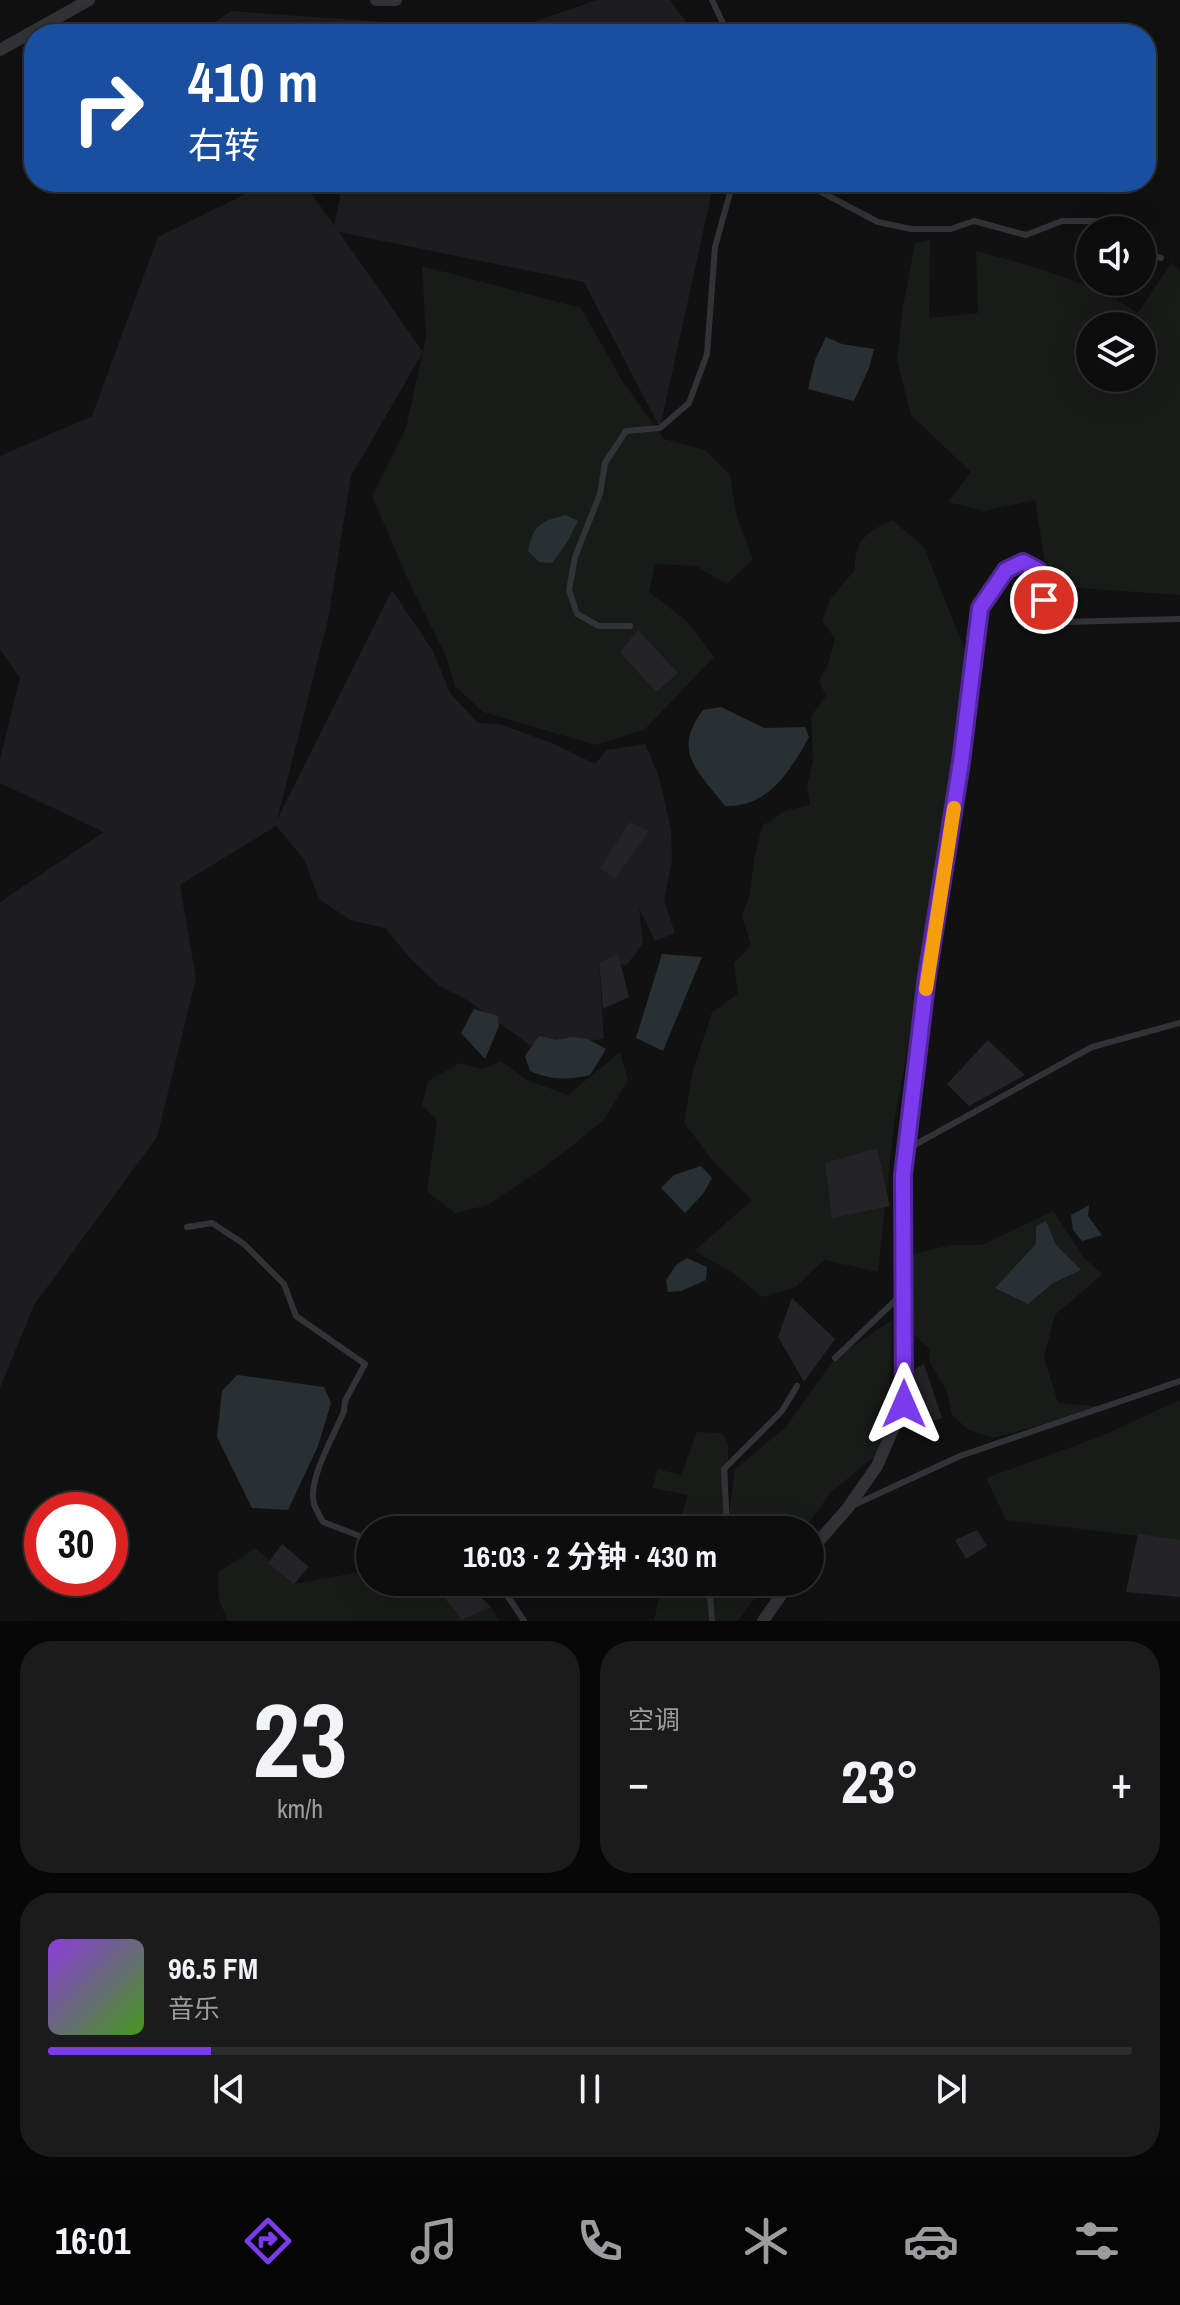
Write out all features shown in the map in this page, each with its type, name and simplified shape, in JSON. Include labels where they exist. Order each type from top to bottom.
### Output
[{"type":"street","points":[[46,24],[89,0]]},
{"type":"street","points":[[376,0],[396,0]]},
{"type":"street","points":[[0,50],[24,37]]},
{"type":"street","points":[[824,1535],[877,1466],[904,1404],[905,1150],[980,608],[997,581]]},
{"type":"street","points":[[763,1621],[780,1596]]},
{"type":"lane","points":[[712,0],[723,24]]},
{"type":"lane","points":[[630,626],[599,626],[577,614],[569,590],[575,557],[600,494],[605,463],[626,431],[660,428],[689,403],[707,354],[715,247],[730,192]]},
{"type":"lane","points":[[821,192],[878,222],[911,229],[951,229],[974,221],[1026,235],[1062,221],[1076,221]]},
{"type":"lane","points":[[1156,256],[1161,258]]},
{"type":"lane","points":[[997,581],[1006,570],[1023,562],[1038,570],[1043,608],[1052,619],[1064,622],[1180,619]]},
{"type":"lane","points":[[905,1150],[1092,1047],[1180,1023]]},
{"type":"lane","points":[[187,1227],[212,1223],[244,1244],[284,1284],[296,1316],[365,1364],[345,1401],[344,1411],[314,1485],[313,1502],[323,1522],[356,1536]]},
{"type":"lane","points":[[835,1358],[904,1292]]},
{"type":"lane","points":[[847,1509],[960,1456],[1180,1381]]},
{"type":"lane","points":[[726,1516],[724,1469],[782,1411],[797,1386]]},
{"type":"lane","points":[[508,1596],[524,1621]]},
{"type":"lane","points":[[710,1596],[712,1621]]},
{"type":"shaded area","points":[[597,0],[670,0],[688,24],[527,24]]},
{"type":"shaded area","points":[[231,11],[398,24],[213,24]]},
{"type":"shaded area","points":[[249,192],[310,192],[334,225],[341,192],[712,192],[660,428],[584,282],[339,232],[423,352],[351,476],[328,620],[277,820],[392,590],[433,651],[450,693],[478,723],[500,724],[557,745],[595,764],[607,750],[645,744],[659,777],[671,829],[672,860],[664,901],[675,933],[655,941],[639,908],[643,943],[627,965],[599,963],[604,1039],[531,1046],[469,1001],[439,986],[385,928],[350,920],[319,899],[304,859],[276,826],[180,885],[196,979],[157,1137],[34,1305],[0,1388],[0,902],[104,832],[0,783],[0,759],[20,678],[0,649],[0,456],[92,416],[158,237]]},
{"type":"shaded area","points":[[930,240],[929,318],[978,313],[976,251],[1039,269],[1076,282],[1076,296],[1108,296],[1136,312],[1076,312],[1076,392],[1156,392],[1156,312],[1139,312],[1149,296],[1156,296],[1156,286],[1172,262],[1180,271],[1180,595],[1049,586],[1035,500],[984,511],[948,502],[971,472],[911,415],[897,360],[915,243]]},
{"type":"shaded area","points":[[422,266],[581,308],[623,382],[664,439],[705,450],[730,475],[737,518],[753,559],[727,584],[696,566],[655,564],[649,592],[688,622],[714,657],[644,730],[595,745],[483,712],[455,686],[445,654],[409,582],[372,496],[406,428],[426,336]]},
{"type":"shaded area","points":[[826,337],[842,344],[874,349],[854,401],[808,389],[815,360]]},
{"type":"shaded area","points":[[566,515],[578,521],[566,544],[552,563],[539,562],[528,551],[533,535],[544,522]]},
{"type":"shaded area","points":[[892,520],[924,547],[973,670],[894,1125],[878,1272],[824,1260],[796,1287],[762,1297],[733,1273],[694,1251],[752,1200],[713,1161],[684,1123],[693,1070],[712,1012],[738,994],[734,963],[751,946],[742,916],[750,893],[762,826],[785,811],[810,805],[807,786],[813,761],[811,716],[826,696],[819,681],[835,639],[822,621],[831,598],[855,570],[859,544],[875,529]]},
{"type":"shaded area","points":[[721,707],[764,728],[805,727],[809,737],[776,785],[754,801],[740,805],[725,806],[698,772],[689,750],[689,738],[703,710]]},
{"type":"shaded area","points":[[662,954],[702,957],[663,1051],[636,1038]]},
{"type":"shaded area","points":[[474,1009],[498,1016],[499,1026],[485,1059],[461,1033]]},
{"type":"shaded area","points":[[539,1036],[556,1040],[572,1037],[588,1039],[606,1049],[590,1075],[552,1078],[530,1071],[525,1056]]},
{"type":"shaded area","points":[[620,1052],[628,1080],[604,1120],[549,1164],[488,1205],[455,1213],[427,1192],[437,1120],[422,1105],[428,1081],[460,1063],[483,1069],[501,1061],[527,1080],[568,1095]]},
{"type":"shaded area","points":[[701,1166],[712,1178],[703,1194],[685,1213],[661,1188],[674,1175]]},
{"type":"shaded area","points":[[1089,1205],[1088,1216],[1102,1235],[1082,1241],[1073,1230],[1071,1215]]},
{"type":"shaded area","points":[[1053,1211],[1085,1259],[1103,1274],[1055,1315],[1044,1357],[1058,1403],[1106,1407],[993,1438],[969,1430],[952,1415],[946,1389],[930,1363],[929,1349],[910,1330],[898,1297],[896,1266],[903,1256],[951,1245],[982,1245]]},
{"type":"shaded area","points":[[1046,1221],[1056,1245],[1081,1270],[1053,1283],[1028,1304],[995,1288],[1036,1244],[1036,1226]]},
{"type":"shaded area","points":[[687,1258],[707,1267],[706,1280],[681,1291],[668,1292],[666,1280],[676,1265]]},
{"type":"shaded area","points":[[892,1320],[890,1399],[884,1449],[831,1492],[814,1516],[729,1516],[735,1469],[785,1428],[835,1358]]},
{"type":"shaded area","points":[[237,1375],[324,1387],[331,1403],[318,1446],[288,1510],[252,1508],[217,1437],[222,1391]]},
{"type":"shaded area","points":[[1180,1400],[1180,1541],[1006,1520],[986,1478],[1099,1437]]},
{"type":"shaded area","points":[[697,1432],[723,1433],[728,1445],[728,1516],[681,1516],[688,1495],[652,1488],[658,1469],[681,1475]]},
{"type":"shaded area","points":[[256,1548],[294,1584],[356,1573],[356,1596],[444,1596],[462,1620],[491,1607],[499,1621],[228,1621],[219,1600],[218,1572]]},
{"type":"shaded area","points":[[659,1596],[757,1596],[738,1621],[711,1621],[709,1610],[708,1621],[654,1621]]},
{"type":"building","points":[[638,630],[678,673],[656,692],[620,652]]},
{"type":"building","points":[[630,822],[649,831],[615,879],[600,868]]},
{"type":"building","points":[[618,954],[629,997],[603,1009],[599,963]]},
{"type":"building","points":[[988,1040],[1025,1075],[969,1106],[947,1084]]},
{"type":"building","points":[[877,1148],[890,1206],[832,1218],[825,1163]]},
{"type":"building","points":[[792,1298],[835,1339],[804,1382],[778,1337]]},
{"type":"building","points":[[924,1364],[942,1418],[921,1425],[914,1403],[921,1400],[913,1381],[913,1370]]},
{"type":"building","points":[[977,1530],[987,1546],[966,1559],[955,1540]]},
{"type":"building","points":[[1138,1534],[1180,1540],[1180,1597],[1126,1592]]},
{"type":"building","points":[[282,1544],[309,1567],[294,1584],[268,1563]]},
{"type":"building","points":[[443,1596],[480,1596],[491,1607],[462,1620]]},
{"type":"slow traffic","points":[[926,989],[954,808]]},
{"type":"route","points":[[904,1404],[903,1175],[927,976],[961,762],[980,608],[1006,570],[1023,562],[1038,570],[1044,600]]}]
